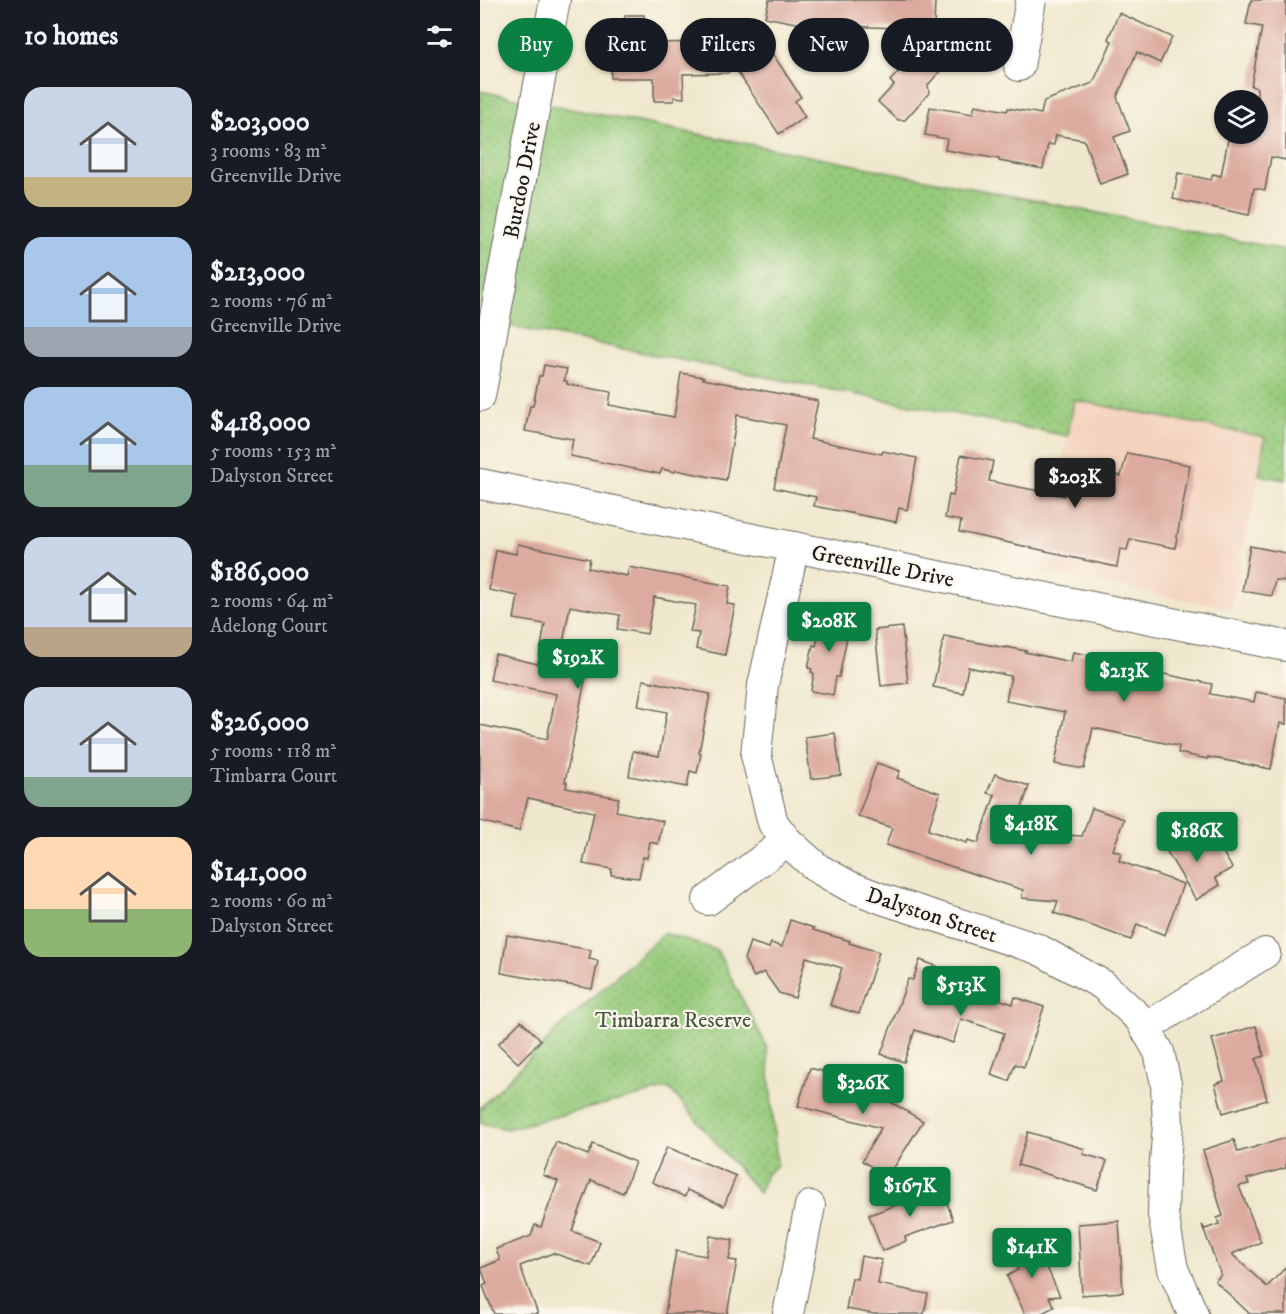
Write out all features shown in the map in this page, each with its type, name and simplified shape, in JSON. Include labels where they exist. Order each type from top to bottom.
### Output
[{"type":"street","name":"Burdoo Drive","points":[[480,396],[555,0]]},
{"type":"street","points":[[1019,66],[1031,0]]},
{"type":"street","name":"Greenville Drive","points":[[480,484],[1286,646]]},
{"type":"street","name":"Dalyston Street","points":[[794,547],[763,685],[756,755],[773,823],[787,841],[817,868],[849,886],[885,900],[1038,949],[1103,985],[1140,1019],[1159,1052],[1166,1084],[1167,1125],[1163,1214],[1173,1269],[1193,1314]]},
{"type":"street","points":[[708,900],[787,841]]},
{"type":"street","points":[[1145,1028],[1265,953]]},
{"type":"street","points":[[788,1314],[810,1206]]},
{"type":"shaded area","points":[[1074,400],[1266,438],[1232,609],[1041,571]]},
{"type":"green space","points":[[480,91],[1286,250],[1286,480],[1259,475],[1265,437],[1074,400],[1068,436],[480,320]]},
{"type":"green space","name":"Timbarra Reserve","points":[[664,933],[717,950],[767,1047],[777,1165],[766,1175],[759,1193],[669,1088],[507,1129],[480,1123],[480,1108],[557,1030]]},
{"type":"building","points":[[769,0],[935,0],[934,18],[881,18],[881,27],[869,27],[869,18],[788,18],[788,22],[765,17]]},
{"type":"building","points":[[1251,0],[1286,0],[1286,160],[1271,157],[1265,190],[1254,188],[1249,215],[1173,199],[1178,173],[1211,180],[1213,174],[1221,176],[1227,144],[1268,144],[1268,90],[1257,90],[1251,86],[1262,27],[1246,24]]},
{"type":"building","points":[[1119,13],[1172,37],[1160,63],[1137,52],[1117,97],[1130,131],[1114,137],[1128,174],[1100,184],[1084,140],[1056,135],[1054,145],[1048,144],[1043,169],[945,150],[947,139],[925,135],[930,107],[973,114],[975,105],[1041,114],[1044,101],[1093,83],[1112,41],[1108,39]]},
{"type":"building","points":[[625,15],[644,15],[644,18],[625,18]]},
{"type":"building","points":[[668,43],[680,43],[680,72],[729,72],[683,74],[684,98],[674,97],[674,101],[654,101],[654,78],[611,78],[611,72],[668,72]]},
{"type":"building","points":[[776,59],[801,97],[795,101],[805,117],[779,134],[738,72],[776,72]]},
{"type":"building","points":[[898,72],[939,72],[928,85],[929,93],[905,120],[898,120],[878,102],[894,85],[890,81]]},
{"type":"building","points":[[544,365],[567,369],[564,381],[567,381],[567,384],[611,392],[609,405],[674,417],[681,373],[818,401],[810,439],[882,454],[883,451],[917,458],[907,510],[899,508],[896,522],[814,506],[816,497],[774,488],[786,425],[737,415],[726,480],[676,470],[675,472],[662,469],[660,474],[570,456],[573,439],[525,431],[530,406],[533,406],[539,376],[542,376]]},
{"type":"building","points":[[1127,453],[1190,465],[1175,548],[1130,539],[1127,550],[1120,549],[1117,567],[959,532],[961,521],[945,518],[949,495],[953,496],[961,455],[993,461],[989,481],[1064,496],[1072,466],[1121,476]]},
{"type":"building","points":[[518,544],[590,559],[588,568],[627,576],[629,567],[730,586],[727,604],[735,605],[725,655],[696,649],[699,633],[690,632],[696,605],[654,597],[647,634],[617,629],[620,615],[570,606],[559,664],[587,670],[565,782],[567,782],[566,788],[619,798],[616,811],[663,821],[658,844],[650,842],[647,858],[643,857],[639,878],[611,875],[612,869],[583,864],[594,812],[528,798],[519,831],[480,821],[480,725],[547,739],[556,694],[490,680],[495,654],[538,664],[545,624],[514,619],[518,596],[489,590],[496,550],[516,554]]},
{"type":"building","points":[[1250,546],[1286,553],[1284,581],[1275,580],[1272,596],[1242,591]]},
{"type":"building","points":[[823,613],[851,618],[833,695],[811,691],[814,673],[808,668],[813,645],[816,646]]},
{"type":"building","points":[[902,627],[908,683],[881,686],[875,630]]},
{"type":"building","points":[[944,636],[1071,662],[1073,652],[1103,658],[1102,661],[1212,684],[1210,694],[1254,702],[1256,692],[1286,698],[1286,724],[1280,723],[1271,769],[1178,753],[1179,746],[1093,728],[1084,769],[1055,764],[1065,712],[1006,701],[1011,676],[968,667],[963,693],[933,687]]},
{"type":"building","points":[[643,680],[710,694],[697,773],[690,771],[687,787],[629,776],[633,751],[659,756],[667,712],[638,706]]},
{"type":"building","points":[[835,733],[841,775],[811,779],[805,737]]},
{"type":"building","points":[[877,763],[900,771],[897,778],[940,793],[928,830],[967,843],[968,840],[978,843],[995,795],[987,793],[995,774],[1029,786],[1014,832],[1082,836],[1092,808],[1124,819],[1113,850],[1121,853],[1119,861],[1183,884],[1165,935],[1137,924],[1131,940],[1054,913],[1058,901],[1022,898],[1023,890],[886,845],[892,828],[858,816]]},
{"type":"building","points":[[1190,829],[1202,850],[1217,842],[1232,868],[1215,878],[1220,885],[1196,900],[1163,845]]},
{"type":"building","points":[[790,920],[879,952],[859,1014],[830,1005],[842,968],[806,957],[795,998],[779,993],[764,972],[754,977],[744,959],[750,942],[769,948],[771,943],[782,947]]},
{"type":"building","points":[[507,935],[591,950],[589,959],[598,961],[592,989],[501,973]]},
{"type":"building","points":[[920,960],[944,969],[942,973],[970,983],[969,989],[1013,1004],[1015,997],[1044,1007],[1024,1067],[1015,1064],[1009,1081],[991,1075],[1004,1033],[961,1019],[953,1043],[915,1030],[904,1062],[881,1054],[908,979],[913,980]]},
{"type":"building","points":[[521,1021],[541,1040],[518,1063],[498,1044]]},
{"type":"building","points":[[1256,1026],[1264,1056],[1256,1059],[1267,1100],[1223,1113],[1215,1084],[1224,1081],[1212,1039]]},
{"type":"building","points":[[810,1068],[871,1087],[870,1090],[923,1121],[888,1177],[862,1161],[881,1128],[798,1106]]},
{"type":"building","points":[[1028,1132],[1085,1149],[1083,1154],[1107,1161],[1097,1190],[1018,1165]]},
{"type":"building","points":[[1286,1138],[1286,1168],[1247,1179],[1249,1184],[1239,1186],[1261,1242],[1232,1254],[1267,1287],[1286,1267],[1286,1314],[1250,1314],[1215,1281],[1221,1275],[1202,1225],[1205,1229],[1219,1224],[1217,1218],[1223,1216],[1203,1150],[1234,1140],[1238,1152]]},
{"type":"building","points":[[556,1142],[588,1155],[593,1144],[635,1162],[623,1193],[591,1180],[572,1231],[600,1242],[591,1266],[553,1253],[520,1266],[538,1314],[494,1314],[483,1286],[487,1284],[481,1268],[500,1260],[496,1249],[531,1236],[535,1225],[541,1227],[558,1181],[543,1175]]},
{"type":"building","points":[[667,1147],[736,1176],[724,1206],[687,1190],[685,1197],[652,1182]]},
{"type":"building","points":[[942,1188],[953,1220],[905,1237],[906,1241],[882,1251],[869,1215]]},
{"type":"building","points":[[1119,1221],[1123,1292],[1082,1295],[1078,1224]]},
{"type":"building","points":[[710,1236],[733,1240],[729,1260],[737,1261],[727,1314],[665,1314],[676,1251],[706,1256]]},
{"type":"building","points":[[1033,1237],[1060,1296],[1049,1297],[1054,1307],[1040,1314],[1025,1314],[1007,1276],[1018,1270],[1008,1249]]},
{"type":"building","points":[[861,1256],[882,1260],[878,1284],[928,1294],[924,1314],[874,1314],[846,1309],[852,1278],[857,1279]]}]
